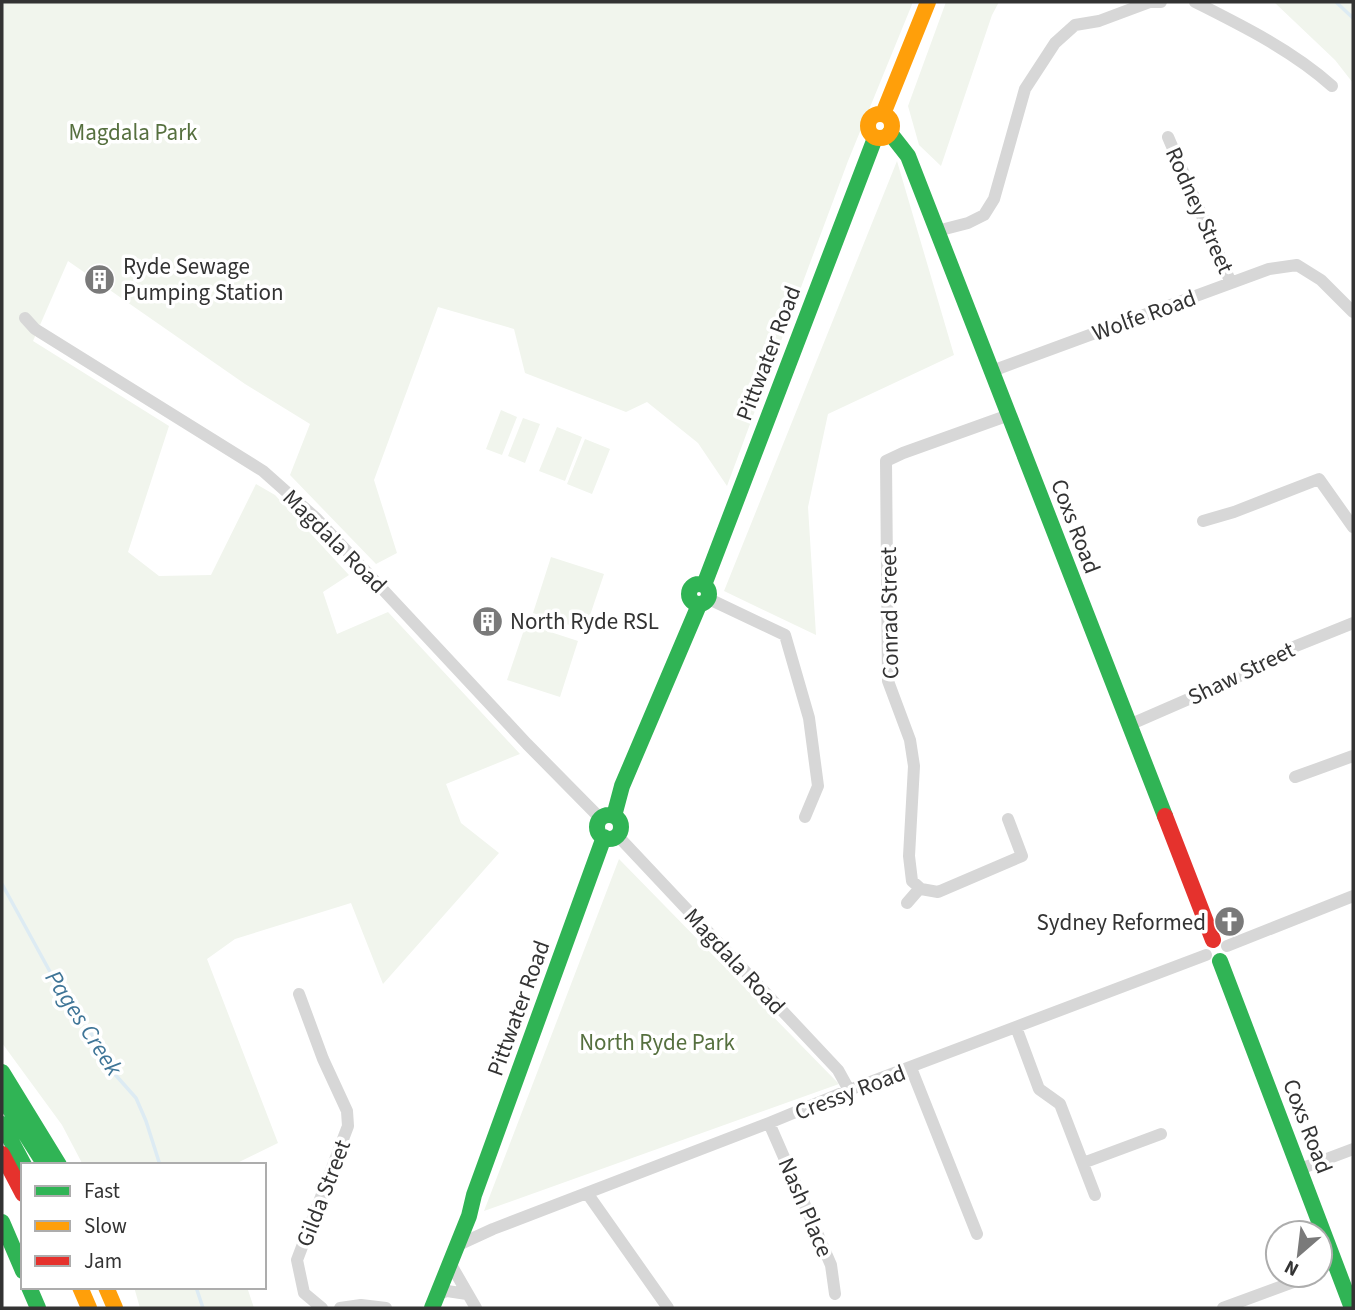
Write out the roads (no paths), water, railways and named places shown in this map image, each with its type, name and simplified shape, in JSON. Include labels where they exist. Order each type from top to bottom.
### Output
[{"type":"main road","name":"Coxs Road","points":[[928,2],[883,114],[891,120],[892,126],[883,136],[908,156],[1352,1308]]},
{"type":"main road","name":"Pittwater Road","points":[[607,817],[704,596],[883,136]]},
{"type":"main road","points":[[607,817],[621,825],[610,836]]},
{"type":"main road","name":"Pittwater Road","points":[[431,1304],[610,836]]},
{"type":"main road","points":[[2,1072],[58,1163]]},
{"type":"main road","points":[[2,1097],[44,1163]]},
{"type":"main road","points":[[2,1124],[23,1163]]},
{"type":"main road","points":[[2,1154],[21,1190]]},
{"type":"main road","name":"Pittwater Road","points":[[431,1304],[469,1216],[474,1195]]},
{"type":"main road","points":[[2,1222],[21,1266]]},
{"type":"main road","points":[[30,1289],[38,1308]]},
{"type":"main road","points":[[66,1289],[74,1308]]},
{"type":"main road","points":[[81,1289],[89,1308]]},
{"type":"main road","points":[[107,1289],[115,1308]]},
{"type":"main road","points":[[118,1289],[126,1308]]},
{"type":"street","points":[[937,231],[968,223],[984,215],[994,199],[1025,89],[1055,43],[1074,25],[1099,21],[1150,2],[1161,2]]},
{"type":"street","points":[[1195,2],[1312,68],[1332,86]]},
{"type":"street","name":"Rodney Street","points":[[1168,137],[1231,283]]},
{"type":"street","name":"Wolfe Road","points":[[992,371],[1269,268],[1297,265],[1321,280],[1353,312]]},
{"type":"street","name":"Magdala Road","points":[[24,318],[35,329],[263,471],[289,493],[317,519],[527,744],[607,817]]},
{"type":"street","name":"Conrad Street","points":[[920,888],[912,881],[909,856],[914,766],[910,740],[888,681],[886,461],[1009,415]]},
{"type":"street","points":[[1202,521],[1234,512],[1320,479],[1353,527]]},
{"type":"street","points":[[704,596],[785,635],[808,718],[818,786],[805,817]]},
{"type":"street","name":"Shaw Street","points":[[1129,725],[1230,681],[1296,646],[1353,623]]},
{"type":"street","points":[[1295,778],[1353,756]]},
{"type":"street","points":[[907,903],[920,888],[938,892],[1021,856],[1008,819]]},
{"type":"street","name":"Magdala Road","points":[[610,836],[838,1070],[849,1090]]},
{"type":"street","name":"Cressy Road","points":[[456,1246],[493,1229],[849,1090],[1353,896]]},
{"type":"street","name":"Gilda Street","points":[[299,995],[323,1059],[347,1111],[348,1126],[297,1260],[304,1293],[322,1308]]},
{"type":"street","points":[[1016,1027],[1039,1088],[1060,1104],[1095,1195]]},
{"type":"street","points":[[911,1068],[977,1234]]},
{"type":"street","name":"Nash Place","points":[[769,1123],[831,1265],[835,1294]]},
{"type":"street","points":[[1083,1163],[1160,1134]]},
{"type":"street","points":[[1300,1169],[1353,1149]]},
{"type":"street","points":[[587,1194],[668,1308]]},
{"type":"street","points":[[469,1216],[470,1222],[479,1230],[493,1229]]},
{"type":"street","points":[[450,1263],[476,1308]]},
{"type":"street","points":[[1223,1308],[1274,1289]]},
{"type":"street","points":[[431,1304],[447,1291],[467,1294]]},
{"type":"street","points":[[340,1308],[361,1305],[386,1308]]},
{"type":"waterway","points":[[1336,2],[1353,18]]},
{"type":"waterway","name":"Pages Creek","points":[[2,884],[54,979],[84,1020],[112,1071],[136,1098],[159,1163]]},
{"type":"waterway","name":"Pages Creek","points":[[197,1289],[203,1308]]},
{"type":"place","name":"Ryde Sewage Pumping Station","points":[[100,279]]},
{"type":"place","name":"North Ryde RSL","points":[[487,621]]},
{"type":"place","name":"Sydney Reformed","points":[[1229,922]]},
{"type":"park label","name":"Magdala Park","points":[[133,132]]},
{"type":"park label","name":"North Ryde Park","points":[[657,1042]]}]
